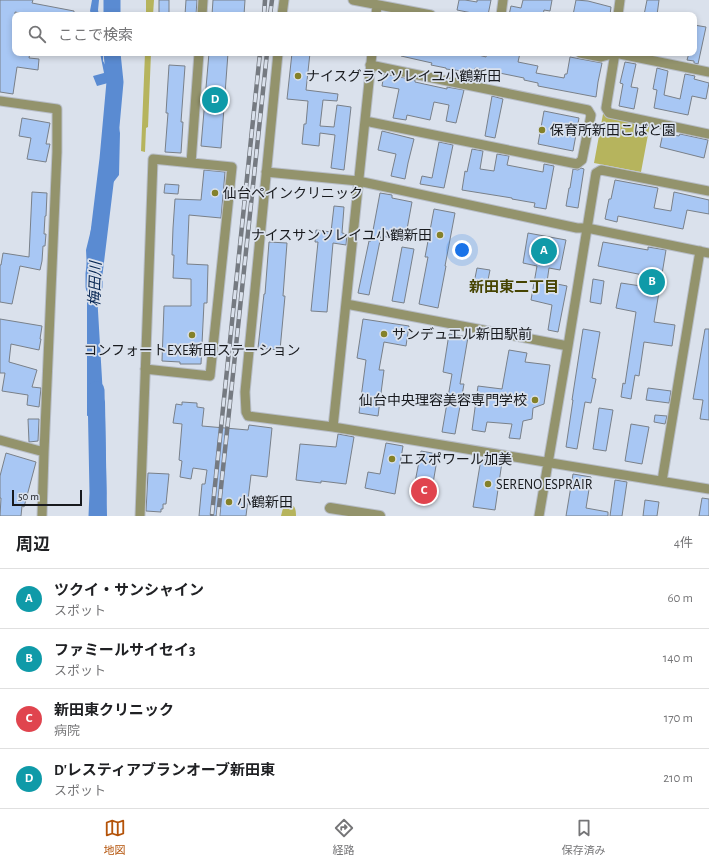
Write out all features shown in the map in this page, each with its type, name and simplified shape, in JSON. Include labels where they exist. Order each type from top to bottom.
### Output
[{"type":"street","points":[[202,12],[203,0]]},
{"type":"street","points":[[282,12],[284,0]]},
{"type":"street","points":[[353,0],[415,12]]},
{"type":"street","points":[[502,0],[502,12]]},
{"type":"street","points":[[618,12],[620,0]]},
{"type":"street","points":[[376,12],[377,5]]},
{"type":"street","points":[[191,163],[199,56]]},
{"type":"street","points":[[278,56],[245,392],[246,412],[248,416],[333,427],[709,489]]},
{"type":"street","points":[[333,427],[372,56]]},
{"type":"street","points":[[615,56],[606,108],[609,113],[709,134]]},
{"type":"street","points":[[630,56],[709,72]]},
{"type":"street","points":[[365,121],[577,164],[582,160],[591,115],[588,110],[370,65]]},
{"type":"street","points":[[0,101],[57,109],[57,152],[42,516]]},
{"type":"street","points":[[140,516],[145,369],[154,159],[232,167],[210,376],[145,369]]},
{"type":"street","points":[[539,516],[596,173],[601,170],[709,191]]},
{"type":"street","points":[[266,172],[358,181],[577,228],[587,228],[705,252],[662,481]]},
{"type":"street","points":[[346,304],[568,346]]},
{"type":"street","points":[[0,440],[44,452]]},
{"type":"street","points":[[330,508],[380,516]]},
{"type":"shaded area","points":[[146,0],[154,0],[153,12],[146,12]]},
{"type":"shaded area","points":[[145,56],[151,56],[148,127],[146,128],[145,152],[141,151]]},
{"type":"shaded area","points":[[603,114],[650,124],[641,172],[594,163]]},
{"type":"shaded area","points":[[287,505],[293,506],[296,511],[296,516],[281,516],[283,508]]},
{"type":"water","points":[[92,0],[99,0],[98,12],[90,11]]},
{"type":"water","points":[[101,56],[103,56],[103,61],[110,73],[120,133],[119,175],[102,197],[95,260],[103,396],[105,402],[107,516],[97,516],[101,506],[102,412],[87,416],[86,250],[104,177],[113,152],[112,120],[106,108],[108,83],[97,86],[93,76],[104,73]]},
{"type":"building","points":[[0,0],[33,0],[32,3],[74,11],[12,12],[12,56],[29,56],[29,58],[39,59],[38,70],[17,67],[13,94],[0,92]]},
{"type":"building","points":[[159,0],[169,0],[169,12],[159,12]]},
{"type":"building","points":[[186,0],[197,0],[196,12],[185,12]]},
{"type":"building","points":[[213,0],[245,0],[244,12],[212,12]]},
{"type":"building","points":[[459,0],[477,2],[477,0],[491,0],[489,12],[467,12],[457,10]]},
{"type":"building","points":[[523,0],[552,0],[550,11],[510,12],[511,6],[521,8]]},
{"type":"building","points":[[576,0],[588,1],[611,7],[610,12],[574,12]]},
{"type":"building","points":[[647,0],[659,0],[657,12],[645,12]]},
{"type":"building","points":[[697,26],[706,27],[698,64],[694,63],[694,61],[687,60],[688,56],[697,56]]},
{"type":"building","points":[[209,56],[228,56],[221,148],[201,146]]},
{"type":"building","points":[[292,56],[310,56],[306,90],[338,94],[337,101],[323,100],[320,126],[334,127],[337,105],[351,107],[344,170],[331,168],[335,135],[320,133],[319,146],[302,144],[308,101],[287,99]]},
{"type":"building","points":[[401,56],[519,56],[518,62],[538,66],[536,73],[564,78],[565,74],[567,74],[570,57],[602,63],[596,97],[538,86],[538,83],[524,80],[524,78],[475,68],[474,75],[431,65],[432,63]]},
{"type":"building","points":[[625,62],[636,64],[631,87],[638,88],[634,109],[619,106],[623,84],[620,83]]},
{"type":"building","points":[[169,65],[185,66],[181,122],[183,122],[181,153],[165,152],[168,113],[166,113]]},
{"type":"building","points":[[657,68],[668,71],[664,95],[680,99],[685,74],[695,76],[694,79],[709,83],[706,99],[692,96],[688,115],[654,108],[657,90],[653,89]]},
{"type":"building","points":[[384,74],[415,80],[415,82],[447,89],[447,87],[464,90],[456,123],[446,121],[449,105],[434,102],[430,120],[407,115],[406,120],[393,118],[399,89],[382,86]]},
{"type":"building","points":[[492,96],[503,99],[495,138],[485,136]]},
{"type":"building","points":[[544,111],[579,118],[573,151],[538,144]]},
{"type":"building","points":[[22,118],[50,123],[46,144],[50,144],[46,162],[27,159],[31,138],[19,136]]},
{"type":"building","points":[[382,131],[414,139],[405,179],[391,176],[396,154],[378,150]]},
{"type":"building","points":[[663,133],[679,136],[680,134],[708,140],[704,158],[660,147]]},
{"type":"building","points":[[439,142],[453,145],[444,188],[420,184],[422,176],[432,178]]},
{"type":"building","points":[[472,149],[483,151],[480,169],[494,171],[497,154],[509,156],[507,165],[543,172],[544,164],[554,166],[546,209],[534,207],[535,203],[462,190],[465,171],[467,172]]},
{"type":"building","points":[[581,168],[584,169],[578,208],[566,206],[573,169],[578,170]]},
{"type":"building","points":[[204,170],[225,172],[221,218],[189,215],[187,264],[208,265],[207,303],[204,303],[201,364],[180,364],[180,362],[162,361],[164,306],[191,306],[191,279],[173,278],[174,255],[172,255],[175,199],[201,200]]},
{"type":"building","points":[[615,180],[658,188],[654,208],[671,211],[674,192],[709,200],[709,214],[687,210],[683,229],[618,216],[617,222],[605,219]]},
{"type":"building","points":[[165,184],[179,185],[178,194],[164,193]]},
{"type":"building","points":[[32,192],[47,193],[44,234],[46,234],[45,246],[43,246],[40,270],[20,266],[12,304],[0,302],[0,265],[3,253],[29,257]]},
{"type":"building","points":[[380,193],[392,195],[392,198],[412,202],[405,240],[381,236],[369,295],[358,293],[369,241],[371,241]]},
{"type":"building","points":[[334,206],[344,207],[342,233],[347,234],[346,245],[333,243],[327,312],[311,311],[318,242],[315,242],[316,230],[331,232]]},
{"type":"building","points":[[434,209],[455,213],[438,308],[419,304],[428,257],[425,257]]},
{"type":"building","points":[[528,233],[566,240],[560,270],[549,268],[547,282],[567,286],[558,332],[548,330],[552,305],[531,300],[537,266],[523,263]]},
{"type":"building","points":[[269,242],[287,243],[283,296],[285,296],[280,350],[258,348],[265,294]]},
{"type":"building","points":[[603,242],[648,250],[648,247],[666,250],[654,322],[675,325],[672,346],[644,342],[639,376],[635,375],[631,399],[621,397],[623,383],[625,384],[636,312],[616,308],[621,283],[641,286],[643,275],[598,266]]},
{"type":"building","points":[[402,247],[414,249],[404,303],[392,301]]},
{"type":"building","points":[[477,268],[490,270],[487,285],[474,283]]},
{"type":"building","points":[[593,279],[604,281],[601,304],[590,302]]},
{"type":"building","points":[[0,319],[42,326],[39,350],[11,344],[9,362],[37,370],[32,387],[41,388],[39,407],[27,405],[28,395],[2,391],[5,373],[0,373]]},
{"type":"building","points":[[363,319],[409,326],[406,346],[384,342],[379,370],[384,370],[378,416],[359,413],[366,360],[357,358]]},
{"type":"building","points":[[583,329],[600,332],[592,378],[596,379],[591,403],[585,402],[577,449],[566,447]]},
{"type":"building","points":[[705,329],[709,329],[709,420],[700,419],[703,400],[693,399]]},
{"type":"building","points":[[449,334],[468,337],[460,384],[464,384],[455,434],[442,432],[452,374],[443,372]]},
{"type":"building","points":[[509,350],[527,353],[525,362],[550,365],[544,404],[533,408],[532,419],[523,421],[520,439],[509,438],[512,424],[487,422],[485,432],[472,430],[478,386],[502,389]]},
{"type":"building","points":[[648,388],[671,391],[669,403],[646,400]]},
{"type":"building","points":[[182,402],[197,403],[197,407],[204,408],[202,426],[248,430],[249,425],[272,428],[267,477],[251,475],[246,516],[199,516],[202,484],[205,484],[207,470],[193,468],[191,479],[180,477],[182,461],[179,460],[182,424],[173,423],[176,404],[182,405]]},
{"type":"building","points":[[599,408],[613,410],[606,451],[593,449]]},
{"type":"building","points":[[655,415],[667,416],[665,424],[654,422]]},
{"type":"building","points":[[28,419],[39,419],[38,441],[29,442]]},
{"type":"building","points":[[631,424],[649,427],[642,464],[625,461]]},
{"type":"building","points":[[338,434],[354,437],[346,484],[296,480],[300,444],[336,447]]},
{"type":"building","name":"エスポワール加美","points":[[386,443],[403,446],[395,494],[365,488],[368,472],[380,474]]},
{"type":"building","points":[[421,451],[438,454],[430,501],[412,498]]},
{"type":"building","points":[[6,453],[36,462],[24,507],[22,506],[21,516],[0,516],[0,476]]},
{"type":"building","name":"SERENO ESPRAIR","points":[[481,459],[502,462],[495,510],[473,507]]},
{"type":"building","points":[[148,473],[169,474],[166,504],[163,504],[163,509],[161,509],[161,512],[146,511]]},
{"type":"building","points":[[573,474],[591,477],[586,508],[608,512],[608,516],[566,516]]},
{"type":"building","points":[[615,480],[627,482],[622,516],[610,516]]},
{"type":"building","points":[[702,498],[709,499],[709,516],[699,516]]},
{"type":"building","points":[[645,500],[659,502],[657,516],[643,516]]},
{"type":"waterway","name":"梅田川","points":[[112,0],[112,12]]},
{"type":"waterway","name":"梅田川","points":[[94,287],[94,274],[108,159],[115,82],[112,56]]},
{"type":"waterway","name":"梅田川","points":[[96,390],[97,516]]},
{"type":"railway","points":[[264,12],[265,0]]},
{"type":"railway","points":[[270,12],[272,0]]},
{"type":"railway","points":[[212,514],[260,56]]},
{"type":"railway","points":[[218,516],[267,56]]},
{"type":"place","name":"ナイスグランソレイユ小鶴新田","points":[[298,76]]},
{"type":"place","name":"D'レスティアブランオーブ新田東","points":[[215,100]]},
{"type":"place","name":"保育所新田こばと園","points":[[542,130]]},
{"type":"place","name":"仙台ペインクリニック","points":[[215,193]]},
{"type":"place","name":"ナイスサンソレイユ小鶴新田","points":[[440,235]]},
{"type":"place","name":"ツクイ・サンシャイン","points":[[544,251]]},
{"type":"place","name":"ファミールサイセイ3","points":[[652,282]]},
{"type":"place","name":"サンデュエル新田駅前","points":[[384,334]]},
{"type":"place","name":"コンフォートEXE新田ステーション","points":[[192,335]]},
{"type":"place","name":"仙台中央理容美容専門学校","points":[[535,400]]},
{"type":"place","name":"エスポワール加美","points":[[392,459]]},
{"type":"place","name":"SERENO ESPRAIR","points":[[488,484]]},
{"type":"place","name":"新田東クリニック","points":[[424,491]]},
{"type":"place","name":"小鶴新田","points":[[229,502]]},
{"type":"district","name":"新田東二丁目","points":[[514,287]]}]
